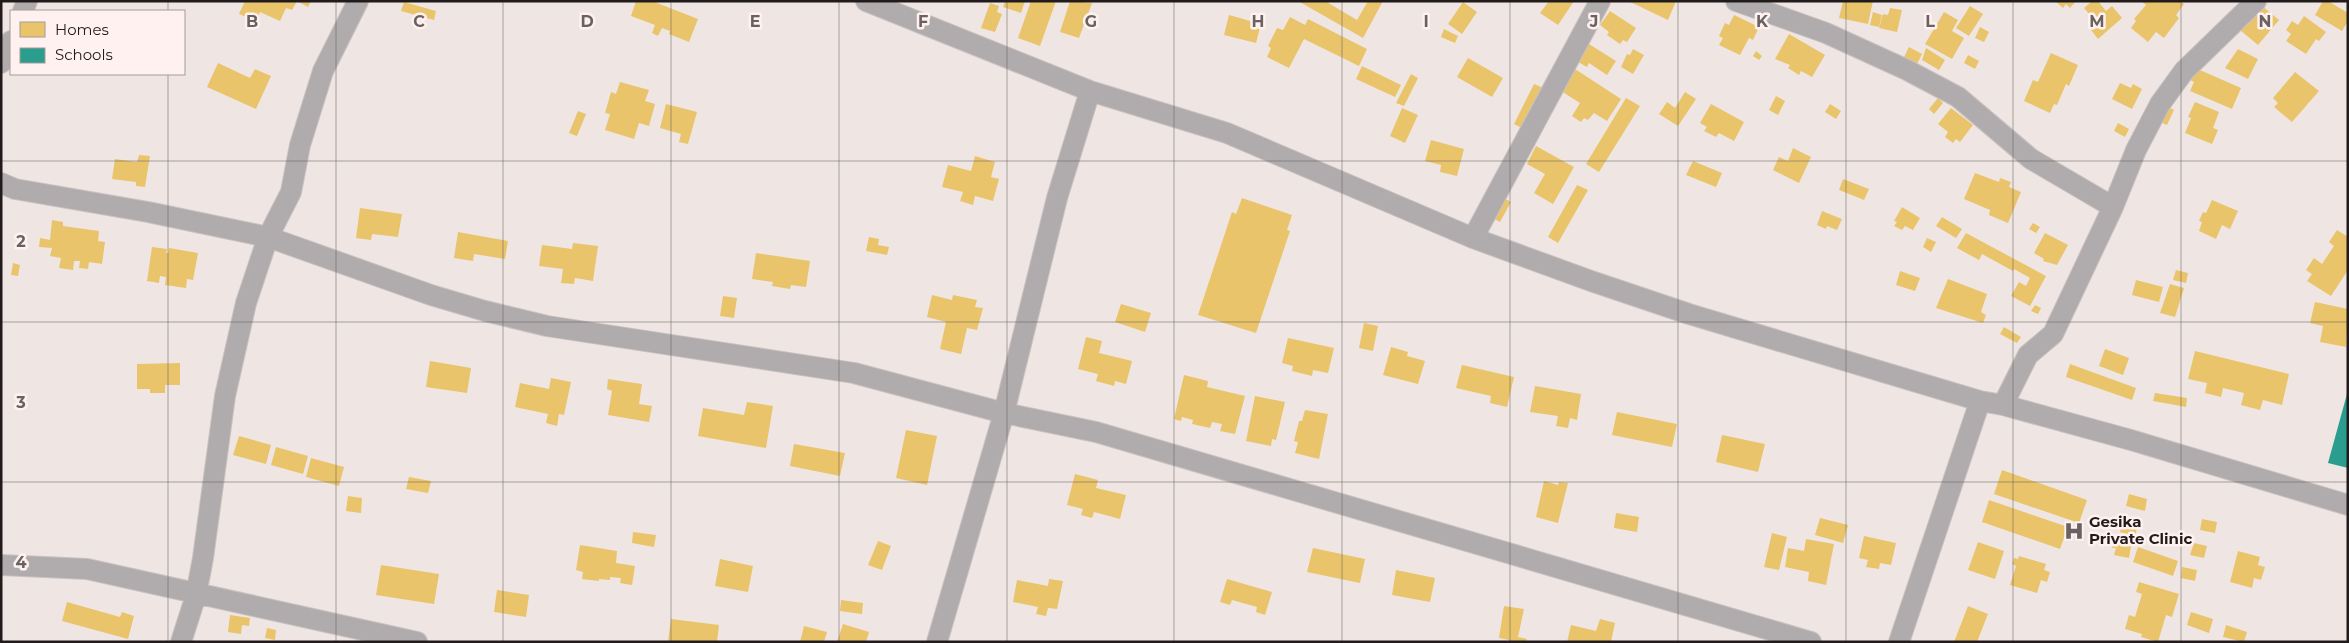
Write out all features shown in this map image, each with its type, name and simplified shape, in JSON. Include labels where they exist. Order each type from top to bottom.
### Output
[{"type":"street","points":[[181,642],[196,595],[204,558],[225,396],[246,303],[268,237],[291,192],[300,145],[323,71],[358,1]]},
{"type":"street","points":[[866,1],[1090,91],[1227,134],[1473,238],[1689,314],[1980,401],[2003,405],[2131,440],[2348,505]]},
{"type":"street","points":[[1473,238],[1600,1]]},
{"type":"street","points":[[1736,1],[1826,33],[1907,70],[1958,97],[2031,159],[2113,206]]},
{"type":"street","points":[[2003,405],[2028,355],[2053,334],[2113,206],[2136,150],[2160,104],[2184,71],[2256,1]]},
{"type":"street","points":[[1,63],[10,42]]},
{"type":"street","points":[[937,642],[1004,413],[1057,198],[1090,91]]},
{"type":"street","points":[[1,183],[15,189],[101,203],[268,237],[414,289],[484,311],[547,326],[854,373],[1004,413],[1096,432],[1811,642]]},
{"type":"street","points":[[1899,642],[1980,401]]},
{"type":"street","points":[[1,565],[87,569],[196,595],[417,642]]},
{"type":"building: Homes","points":[[245,1],[297,1],[292,10],[286,8],[280,21],[260,12],[256,21],[239,14]]},
{"type":"building: Homes","points":[[297,1],[311,1],[308,7]]},
{"type":"building: Homes","points":[[636,1],[652,1],[698,19],[689,42],[669,34],[670,31],[662,28],[658,36],[652,33],[655,25],[631,16]]},
{"type":"building: Homes","points":[[1005,1],[1025,1],[1021,13],[1003,7]]},
{"type":"building: Homes","points":[[1031,1],[1056,1],[1040,46],[1018,38]]},
{"type":"building: Homes","points":[[1070,1],[1092,3],[1079,38],[1060,32]]},
{"type":"building: Homes","points":[[1298,1],[1325,1],[1357,20],[1368,1],[1383,1],[1363,38]]},
{"type":"building: Homes","points":[[1549,1],[1574,1],[1558,25],[1540,13]]},
{"type":"building: Homes","points":[[1628,1],[1676,1],[1668,20]]},
{"type":"building: Homes","points":[[1843,1],[1873,1],[1868,24],[1839,18]]},
{"type":"building: Homes","points":[[2055,1],[2076,1],[2070,8],[2066,4],[2063,8]]},
{"type":"building: Homes","points":[[2092,1],[2098,1],[2106,11],[2112,6],[2122,18],[2098,39],[2091,30],[2096,22],[2084,8]]},
{"type":"building: Homes","points":[[2141,1],[2180,1],[2184,4],[2176,15],[2179,18],[2164,38],[2156,32],[2148,42],[2131,28],[2136,21],[2134,19],[2146,5]]},
{"type":"building: Homes","points":[[2323,1],[2328,1],[2348,13],[2348,21],[2342,31],[2315,15]]},
{"type":"building: Homes","points":[[404,2],[436,11],[434,20],[401,11]]},
{"type":"building: Homes","points":[[1463,2],[1477,12],[1462,34],[1448,24]]},
{"type":"building: Homes","points":[[990,3],[999,6],[997,12],[1002,14],[995,32],[981,28]]},
{"type":"building: Homes","points":[[2261,5],[2279,20],[2258,45],[2240,30]]},
{"type":"building: Homes","points":[[1970,6],[1983,14],[1969,36],[1956,28]]},
{"type":"building: Homes","points":[[1890,8],[1902,10],[1897,32],[1879,28],[1883,14],[1888,15]]},
{"type":"building: Homes","points":[[1610,11],[1636,28],[1627,42],[1623,40],[1620,44],[1607,35],[1609,32],[1600,25]]},
{"type":"building: Homes","points":[[1873,12],[1882,15],[1879,27],[1870,25]]},
{"type":"building: Homes","points":[[1944,12],[1958,20],[1952,31],[1964,38],[1952,59],[1925,44]]},
{"type":"building: Homes","points":[[1229,15],[1261,24],[1256,43],[1224,35]]},
{"type":"building: Homes","points":[[1734,15],[1759,27],[1753,40],[1749,38],[1740,55],[1719,45],[1723,38],[1719,36],[1725,23],[1729,25]]},
{"type":"building: Homes","points":[[2304,16],[2326,32],[2319,41],[2316,39],[2306,54],[2286,41],[2291,34],[2286,30],[2292,21],[2298,25]]},
{"type":"building: Homes","points":[[1290,17],[1305,25],[1308,19],[1367,49],[1359,66],[1304,39],[1289,68],[1267,57],[1271,48],[1268,46],[1277,28],[1283,30]]},
{"type":"building: Homes","points":[[1980,27],[1989,32],[1984,42],[1975,38]]},
{"type":"building: Homes","points":[[1444,29],[1458,36],[1455,43],[1441,37]]},
{"type":"building: Homes","points":[[1789,34],[1825,55],[1812,77],[1801,71],[1799,75],[1788,68],[1790,65],[1775,59]]},
{"type":"building: Homes","points":[[1589,44],[1616,61],[1607,75],[1589,63],[1587,67],[1578,62]]},
{"type":"building: Homes","points":[[1909,47],[1922,54],[1917,64],[1904,57]]},
{"type":"building: Homes","points":[[1926,48],[1945,60],[1939,70],[1922,60]]},
{"type":"building: Homes","points":[[1633,49],[1644,55],[1633,74],[1621,67],[1627,54],[1630,55]]},
{"type":"building: Homes","points":[[2238,49],[2258,59],[2248,79],[2225,68]]},
{"type":"building: Homes","points":[[1756,51],[1762,56],[1759,60],[1753,56]]},
{"type":"building: Homes","points":[[2051,53],[2078,65],[2069,86],[2066,84],[2057,105],[2054,104],[2050,113],[2024,101],[2033,80],[2038,82]]},
{"type":"building: Homes","points":[[1968,55],[1979,61],[1975,69],[1964,63]]},
{"type":"building: Homes","points":[[1468,58],[1503,78],[1492,97],[1457,77]]},
{"type":"building: Homes","points":[[218,63],[250,78],[255,69],[271,76],[256,109],[207,87]]},
{"type":"building: Homes","points":[[1362,66],[1401,85],[1395,97],[1356,79]]},
{"type":"building: Homes","points":[[2193,67],[2241,88],[2232,109],[2190,91],[2194,82],[2188,79]]},
{"type":"building: Homes","points":[[1575,69],[1621,99],[1607,121],[1594,113],[1588,120],[1584,118],[1581,122],[1572,116],[1580,103],[1561,91]]},
{"type":"building: Homes","points":[[2295,72],[2319,91],[2292,122],[2274,107],[2278,103],[2273,98]]},
{"type":"building: Homes","points":[[1411,74],[1418,78],[1404,106],[1396,103]]},
{"type":"building: Homes","points":[[620,82],[649,90],[645,101],[655,104],[649,126],[639,123],[634,139],[605,130],[610,114],[605,113],[611,92],[616,94]]},
{"type":"building: Homes","points":[[2120,83],[2131,88],[2133,84],[2142,89],[2132,109],[2112,99]]},
{"type":"building: Homes","points":[[1534,84],[1546,89],[1526,130],[1514,124]]},
{"type":"building: Homes","points":[[1685,92],[1696,99],[1678,126],[1659,114],[1667,102],[1675,108]]},
{"type":"building: Homes","points":[[1776,96],[1785,101],[1778,115],[1769,110]]},
{"type":"building: Homes","points":[[1626,98],[1640,106],[1599,172],[1586,164]]},
{"type":"building: Homes","points":[[1938,98],[1943,103],[1934,114],[1929,109]]},
{"type":"building: Homes","points":[[2195,102],[2219,112],[2213,128],[2218,130],[2212,144],[2185,133],[2191,118],[2188,117]]},
{"type":"building: Homes","points":[[666,104],[697,112],[688,144],[679,142],[681,134],[660,128]]},
{"type":"building: Homes","points":[[1711,104],[1744,122],[1734,141],[1719,133],[1716,137],[1704,131],[1707,127],[1700,123]]},
{"type":"building: Homes","points":[[1830,104],[1841,111],[1836,119],[1825,112]]},
{"type":"building: Homes","points":[[2166,106],[2174,110],[2167,125],[2159,122]]},
{"type":"building: Homes","points":[[1402,108],[1418,115],[1405,143],[1390,136]]},
{"type":"building: Homes","points":[[1951,108],[1973,125],[1960,142],[1956,139],[1953,143],[1945,137],[1948,132],[1938,124]]},
{"type":"building: Homes","points":[[578,111],[586,114],[577,136],[569,133]]},
{"type":"building: Homes","points":[[2118,123],[2129,129],[2125,137],[2114,131]]},
{"type":"building: Homes","points":[[1431,140],[1464,149],[1457,176],[1440,172],[1441,165],[1425,161]]},
{"type":"building: Homes","points":[[1536,146],[1574,167],[1553,204],[1534,193],[1545,174],[1527,164]]},
{"type":"building: Homes","points":[[1793,148],[1811,157],[1799,183],[1773,170],[1779,157],[1788,161]]},
{"type":"building: Homes","points":[[139,155],[150,156],[145,187],[136,186],[136,182],[112,179],[115,159],[137,162]]},
{"type":"building: Homes","points":[[975,156],[995,162],[991,177],[999,179],[993,201],[975,196],[973,205],[960,201],[963,192],[942,187],[948,165],[971,171]]},
{"type":"building: Homes","points":[[1693,161],[1722,173],[1716,187],[1686,175]]},
{"type":"building: Homes","points":[[1975,173],[1999,182],[2000,178],[2011,182],[2009,187],[2021,192],[2008,223],[1989,215],[1990,210],[1964,199]]},
{"type":"building: Homes","points":[[1843,179],[1869,189],[1864,200],[1839,190]]},
{"type":"building: Homes","points":[[1577,185],[1588,190],[1558,243],[1548,237]]},
{"type":"building: Homes","points":[[1500,196],[1511,202],[1500,222],[1489,216]]},
{"type":"building: Homes","points":[[1242,198],[1292,215],[1287,230],[1290,231],[1256,333],[1198,315],[1232,212],[1236,214]]},
{"type":"building: Homes","points":[[2212,200],[2238,211],[2230,229],[2222,225],[2216,239],[2199,231],[2202,222],[2199,221],[2203,212],[2206,213]]},
{"type":"building: Homes","points":[[1902,207],[1920,218],[1913,230],[1905,226],[1902,230],[1894,226],[1897,222],[1894,221]]},
{"type":"building: Homes","points":[[360,208],[402,214],[398,237],[372,234],[371,240],[356,238]]},
{"type":"building: Homes","points":[[1822,211],[1842,219],[1837,230],[1827,226],[1826,229],[1817,225]]},
{"type":"building: Homes","points":[[1942,217],[1962,229],[1956,238],[1936,226]]},
{"type":"building: Homes","points":[[52,220],[63,222],[63,226],[99,231],[98,241],[105,242],[102,264],[89,262],[88,269],[79,268],[80,261],[74,261],[73,270],[59,268],[61,258],[50,256],[52,248],[39,247],[40,238],[50,240]]},
{"type":"building: Homes","points":[[2033,223],[2040,227],[2036,233],[2029,229]]},
{"type":"building: Homes","points":[[2337,230],[2348,237],[2348,270],[2331,296],[2307,281],[2312,274],[2306,270],[2314,258],[2322,264],[2334,246],[2329,242]]},
{"type":"building: Homes","points":[[458,232],[508,241],[505,259],[474,254],[473,261],[454,258]]},
{"type":"building: Homes","points":[[1966,233],[2046,276],[2030,306],[2011,296],[2019,282],[2026,286],[2030,278],[1982,254],[1979,260],[1957,248]]},
{"type":"building: Homes","points":[[2045,233],[2068,245],[2057,265],[2043,261],[2044,259],[2034,253]]},
{"type":"building: Homes","points":[[869,237],[879,239],[878,245],[889,247],[887,255],[866,251]]},
{"type":"building: Homes","points":[[1927,238],[1936,242],[1931,252],[1923,247]]},
{"type":"building: Homes","points":[[573,243],[598,246],[593,281],[575,278],[574,284],[561,283],[563,269],[539,266],[542,245],[572,249]]},
{"type":"building: Homes","points":[[152,247],[167,249],[166,253],[168,253],[169,248],[198,253],[193,280],[187,279],[186,288],[165,285],[166,277],[160,276],[159,283],[147,281]]},
{"type":"building: Homes","points":[[756,253],[810,261],[806,287],[791,285],[790,289],[772,286],[773,282],[752,279]]},
{"type":"building: Homes","points":[[13,263],[20,265],[18,276],[11,275]]},
{"type":"building: Homes","points":[[2176,270],[2188,273],[2186,283],[2173,280]]},
{"type":"building: Homes","points":[[1900,271],[1920,278],[1915,291],[1896,285]]},
{"type":"building: Homes","points":[[1948,279],[1987,294],[1981,312],[1986,315],[1983,323],[1936,308]]},
{"type":"building: Homes","points":[[2136,280],[2163,287],[2159,302],[2132,295]]},
{"type":"building: Homes","points":[[2170,284],[2184,288],[2175,317],[2160,313]]},
{"type":"building: Homes","points":[[932,295],[952,300],[953,295],[977,300],[975,307],[983,308],[977,330],[967,328],[961,354],[940,349],[946,322],[927,317]]},
{"type":"building: Homes","points":[[723,296],[737,298],[734,318],[720,316]]},
{"type":"building: Homes","points":[[2315,302],[2348,309],[2346,347],[2320,342],[2323,326],[2310,323]]},
{"type":"building: Homes","points":[[1121,304],[1151,313],[1145,332],[1115,322]]},
{"type":"building: Homes","points":[[2035,305],[2041,308],[2038,314],[2031,311]]},
{"type":"building: Homes","points":[[1364,323],[1378,326],[1373,351],[1359,348]]},
{"type":"building: Homes","points":[[2004,327],[2021,337],[2017,343],[2000,334]]},
{"type":"building: Homes","points":[[1086,337],[1102,341],[1099,353],[1132,361],[1126,384],[1115,381],[1114,386],[1096,381],[1098,374],[1078,369]]},
{"type":"building: Homes","points":[[1288,338],[1334,348],[1328,373],[1313,370],[1312,376],[1292,371],[1293,366],[1282,363]]},
{"type":"building: Homes","points":[[1391,347],[1408,352],[1407,356],[1425,361],[1418,384],[1383,375]]},
{"type":"building: Homes","points":[[2105,349],[2129,358],[2123,375],[2099,366]]},
{"type":"building: Homes","points":[[2195,351],[2289,374],[2282,405],[2263,400],[2260,410],[2241,405],[2244,393],[2223,388],[2221,397],[2205,393],[2207,383],[2188,379]]},
{"type":"building: Homes","points":[[430,361],[471,368],[467,393],[426,387]]},
{"type":"building: Homes","points":[[180,363],[180,385],[165,385],[165,393],[150,393],[150,389],[137,389],[137,364]]},
{"type":"building: Homes","points":[[2070,364],[2136,388],[2132,400],[2066,377]]},
{"type":"building: Homes","points":[[1462,365],[1514,377],[1507,407],[1490,403],[1491,396],[1456,388]]},
{"type":"building: Homes","points":[[1184,375],[1208,381],[1207,387],[1245,396],[1235,434],[1220,431],[1222,424],[1212,422],[1210,428],[1192,424],[1193,420],[1182,417],[1181,421],[1174,419]]},
{"type":"building: Homes","points":[[551,378],[571,382],[564,415],[559,414],[557,426],[546,423],[548,414],[515,407],[520,383],[549,389]]},
{"type":"building: Homes","points":[[608,379],[642,384],[639,404],[652,406],[649,422],[608,415],[612,391],[607,389]]},
{"type":"building: Homes","points":[[1535,386],[1581,394],[1577,420],[1570,418],[1568,428],[1556,426],[1558,416],[1530,412]]},
{"type":"building: Homes","points":[[2155,393],[2187,398],[2186,407],[2153,401]]},
{"type":"building: Homes","points":[[1255,396],[1285,402],[1276,440],[1272,439],[1271,446],[1246,441]]},
{"type":"building: Homes","points":[[747,402],[773,406],[766,448],[698,436],[703,408],[744,415]]},
{"type":"building: Homes","points":[[1305,410],[1328,414],[1319,459],[1295,453],[1298,442],[1294,441],[1299,421],[1302,421]]},
{"type":"building: Homes","points":[[1617,412],[1677,424],[1672,447],[1612,435]]},
{"type":"building: Homes","points":[[906,430],[937,436],[927,485],[896,478]]},
{"type":"building: Homes","points":[[1722,435],[1765,444],[1758,472],[1716,462]]},
{"type":"building: Homes","points":[[239,436],[271,445],[266,464],[233,455]]},
{"type":"building: Homes","points":[[794,444],[845,453],[840,476],[790,466]]},
{"type":"building: Homes","points":[[276,447],[308,456],[303,474],[271,465]]},
{"type":"building: Homes","points":[[311,458],[344,467],[339,486],[306,477]]},
{"type":"building: Homes","points":[[2002,470],[2087,500],[2079,523],[1994,494]]},
{"type":"building: Homes","points":[[1075,474],[1098,480],[1096,488],[1126,495],[1120,519],[1094,512],[1092,518],[1081,515],[1083,509],[1067,505]]},
{"type":"building: Homes","points":[[409,477],[431,481],[428,493],[406,489]]},
{"type":"building: Homes","points":[[1544,481],[1558,485],[1559,482],[1568,483],[1558,523],[1536,517]]},
{"type":"building: Homes","points":[[2129,494],[2147,499],[2145,511],[2126,506]]},
{"type":"building: Homes","points":[[348,496],[362,498],[361,513],[346,511]]},
{"type":"building: Homes","points":[[1989,500],[2068,527],[2060,549],[1982,522]]},
{"type":"building: Homes","points":[[1616,513],[1639,517],[1637,532],[1614,528]]},
{"type":"building: Homes","points":[[1820,518],[1848,525],[1843,543],[1815,535]]},
{"type":"building: Homes","points":[[2123,519],[2138,524],[2135,536],[2120,532]]},
{"type":"building: Homes","points":[[2202,519],[2217,522],[2215,533],[2200,530]]},
{"type":"building: Homes","points":[[633,532],[656,535],[654,547],[632,543]]},
{"type":"building: Homes","points":[[1772,533],[1787,537],[1779,570],[1764,567]]},
{"type":"building: Homes","points":[[1864,536],[1896,543],[1891,565],[1880,563],[1879,569],[1866,567],[1868,560],[1859,558]]},
{"type":"building: Homes","points":[[1806,539],[1834,544],[1826,585],[1808,581],[1809,572],[1785,567],[1788,548],[1804,551]]},
{"type":"building: Homes","points":[[878,541],[891,546],[882,570],[868,565]]},
{"type":"building: Homes","points":[[1978,542],[2004,551],[1995,579],[1968,570]]},
{"type":"building: Homes","points":[[2114,542],[2131,546],[2129,558],[2114,555],[2116,548],[2112,548]]},
{"type":"building: Homes","points":[[2194,543],[2207,546],[2204,558],[2190,555]]},
{"type":"building: Homes","points":[[580,545],[617,551],[616,563],[635,566],[632,585],[620,583],[621,578],[610,577],[610,580],[599,579],[599,581],[582,579],[583,572],[576,570]]},
{"type":"building: Homes","points":[[2138,547],[2178,561],[2173,576],[2133,562]]},
{"type":"building: Homes","points":[[1313,548],[1365,559],[1360,583],[1307,572]]},
{"type":"building: Homes","points":[[2238,551],[2260,557],[2258,565],[2265,567],[2261,580],[2254,578],[2252,588],[2230,582]]},
{"type":"building: Homes","points":[[2019,556],[2046,564],[2044,570],[2050,572],[2047,582],[2041,580],[2037,593],[2010,585],[2016,566],[2012,564],[2014,558],[2018,559]]},
{"type":"building: Homes","points":[[720,559],[753,566],[748,592],[715,586]]},
{"type":"building: Homes","points":[[381,565],[439,574],[434,604],[376,595]]},
{"type":"building: Homes","points":[[2182,567],[2197,570],[2195,581],[2181,578]]},
{"type":"building: Homes","points":[[1396,570],[1435,578],[1430,602],[1392,595]]},
{"type":"building: Homes","points":[[1049,579],[1063,581],[1057,609],[1048,608],[1046,616],[1036,614],[1038,607],[1013,602],[1017,580],[1048,586]]},
{"type":"building: Homes","points":[[1227,579],[1272,592],[1265,615],[1256,612],[1257,607],[1232,600],[1230,605],[1220,602]]},
{"type":"building: Homes","points":[[2139,582],[2179,594],[2172,617],[2166,615],[2158,642],[2141,637],[2142,634],[2125,629],[2129,615],[2135,617],[2142,594],[2136,592]]},
{"type":"building: Homes","points":[[497,590],[529,595],[526,617],[494,612]]},
{"type":"building: Homes","points":[[841,600],[863,603],[862,614],[840,611]]},
{"type":"building: Homes","points":[[67,602],[120,617],[122,612],[134,616],[128,639],[62,621]]},
{"type":"building: Homes","points":[[1504,606],[1524,609],[1518,637],[1527,639],[1526,642],[1509,642],[1509,640],[1499,638]]},
{"type":"building: Homes","points":[[1968,606],[1988,614],[1977,642],[1954,642]]},
{"type":"building: Homes","points":[[2191,612],[2213,619],[2209,633],[2187,625]]},
{"type":"building: Homes","points":[[230,615],[250,618],[249,626],[242,625],[241,634],[228,632]]},
{"type":"building: Homes","points":[[671,619],[719,625],[717,642],[668,642]]},
{"type":"building: Homes","points":[[1600,619],[1615,623],[1611,642],[1567,642],[1571,625],[1596,631]]},
{"type":"building: Homes","points":[[843,624],[869,632],[866,642],[837,642]]},
{"type":"building: Homes","points":[[2226,625],[2247,632],[2244,642],[2223,637]]},
{"type":"building: Homes","points":[[804,626],[827,632],[824,642],[800,642]]},
{"type":"building: Homes","points":[[267,628],[276,630],[275,640],[265,638]]},
{"type":"building: Schools","points":[[2348,394],[2348,468],[2328,463]]},
{"type":"place","name":"Gesika Private Clinic","points":[[2074,531]]}]
